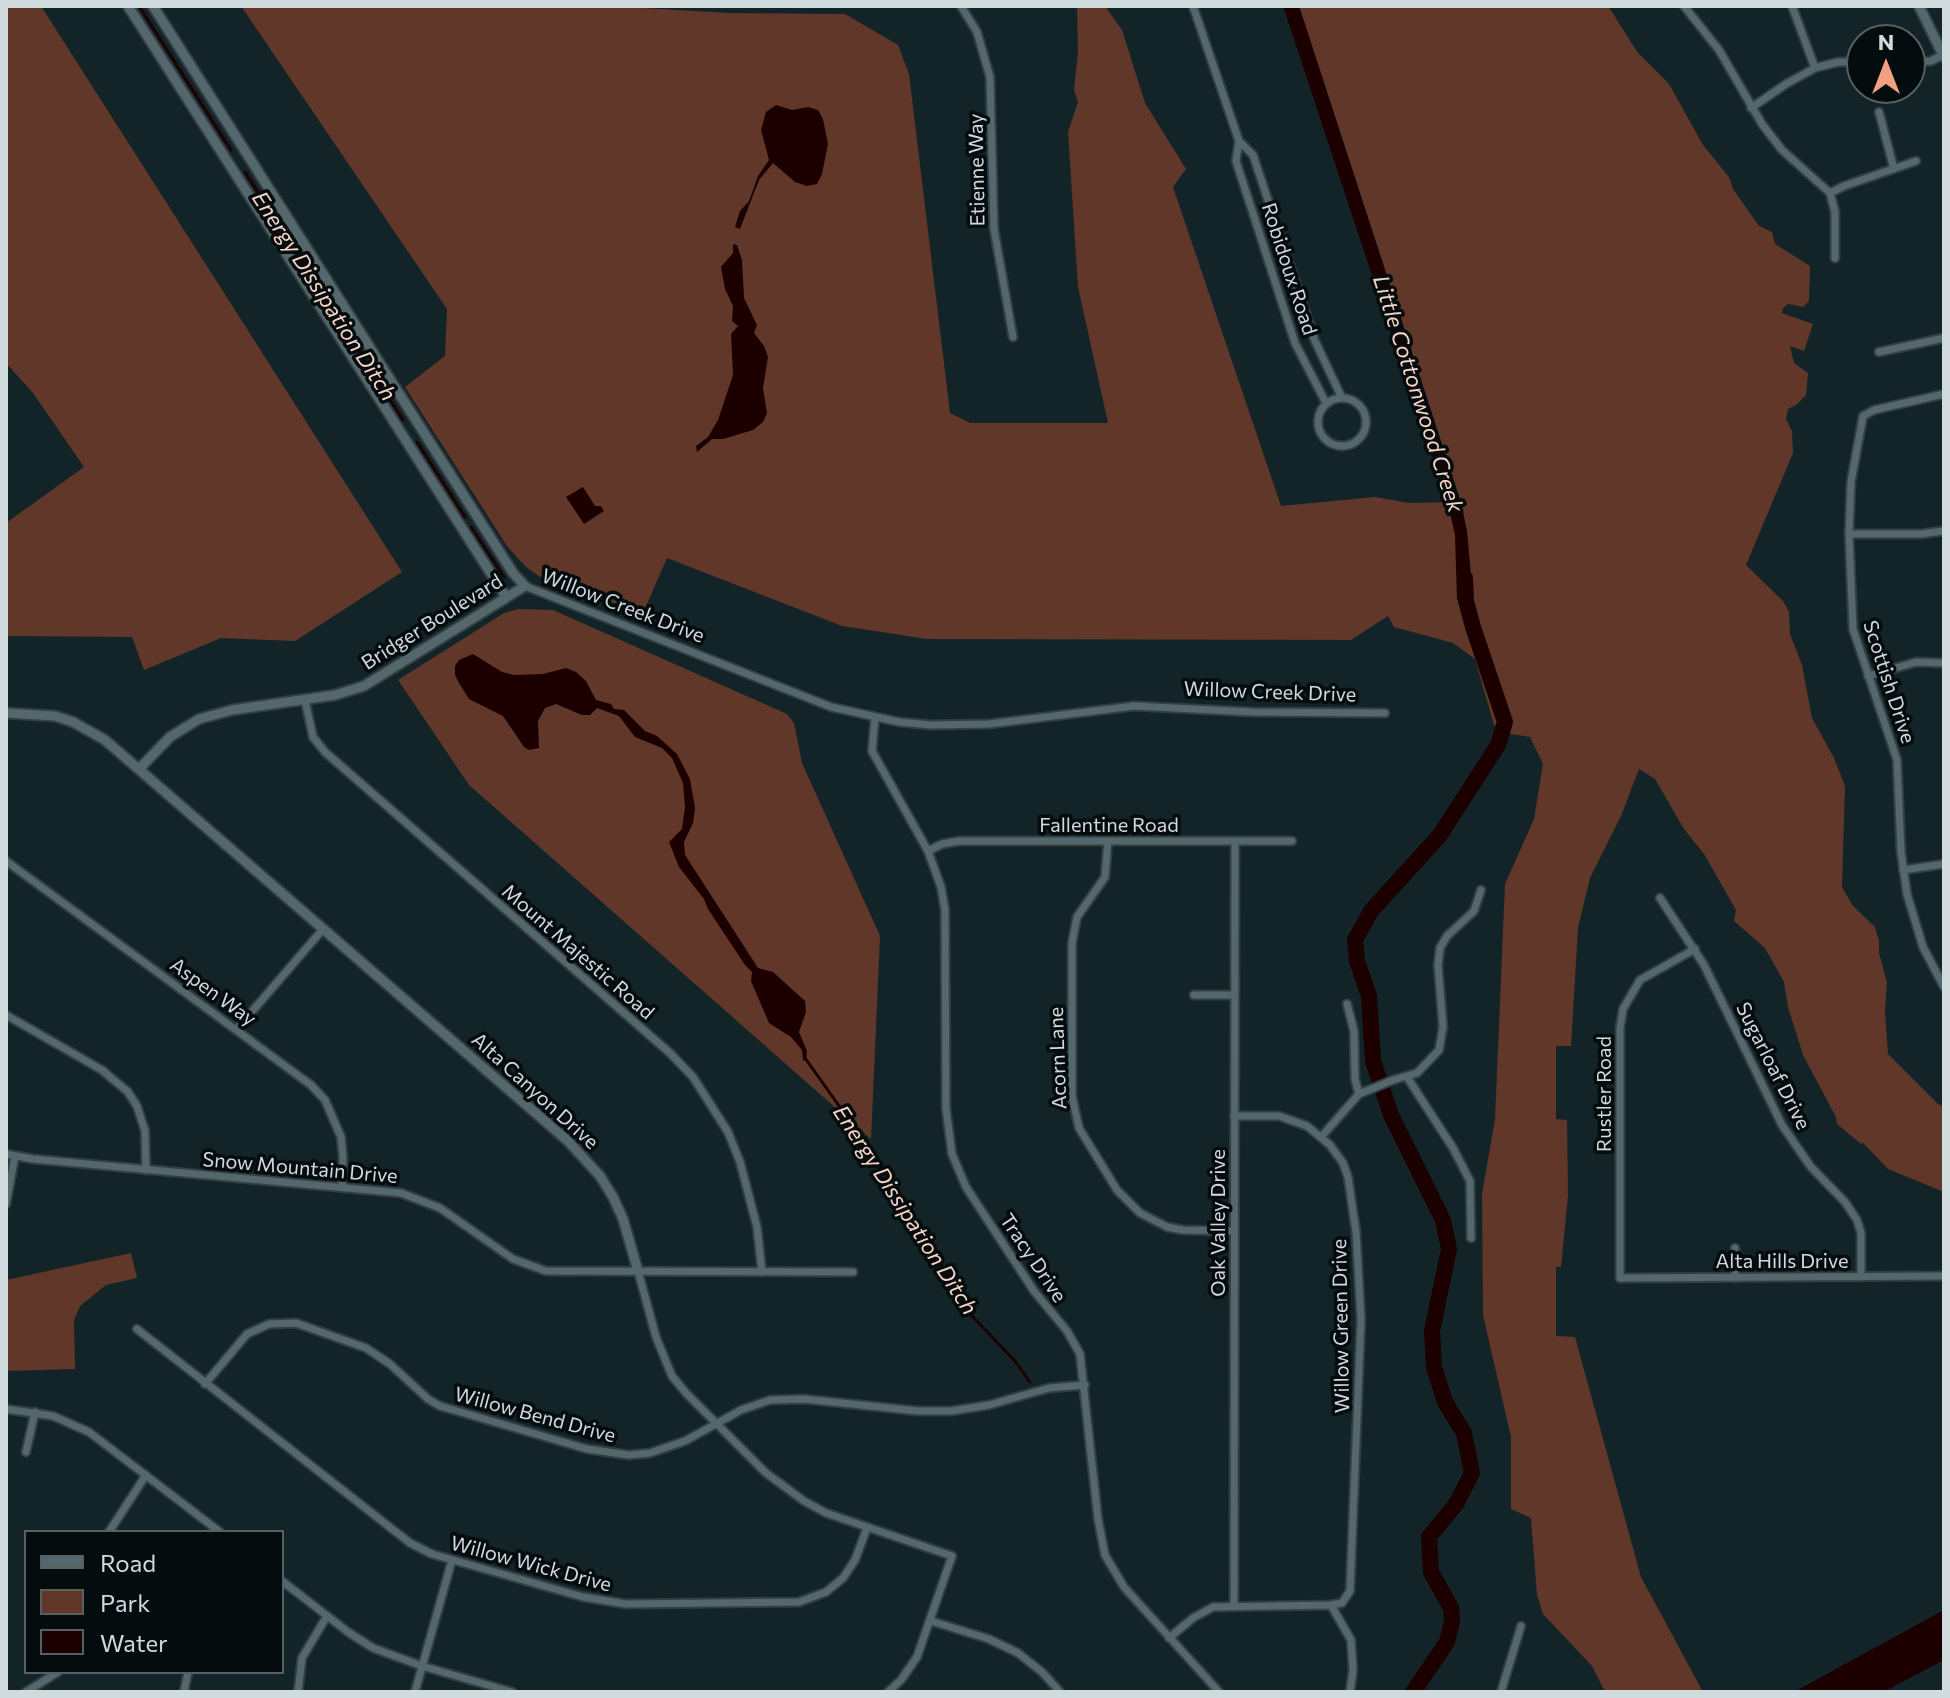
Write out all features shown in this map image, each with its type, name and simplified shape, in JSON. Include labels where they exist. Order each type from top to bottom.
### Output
[{"type":"street","points":[[128,6],[506,597]]},
{"type":"street","name":"Willow Creek Drive","points":[[153,6],[513,573],[525,586],[831,707],[875,718],[931,725],[961,725],[1134,706],[1252,712],[1385,713]]},
{"type":"street","points":[[964,9],[976,6]]},
{"type":"street","name":"Robidoux Road","points":[[1193,6],[1239,141],[1253,155],[1315,341],[1342,398],[1357,402],[1366,423],[1363,436],[1341,446],[1327,442],[1323,437],[1319,414],[1326,403],[1295,343],[1236,161],[1239,141]]},
{"type":"street","points":[[1684,6],[1719,50],[1751,108],[1782,150],[1830,193],[1835,212],[1835,258]]},
{"type":"street","points":[[1792,6],[1815,68]]},
{"type":"street","points":[[1919,6],[1944,56]]},
{"type":"street","name":"Etienne Way","points":[[964,9],[984,51],[990,77],[994,229],[1013,337]]},
{"type":"street","points":[[1751,108],[1815,68],[1846,62]]},
{"type":"street","points":[[1879,112],[1894,169]]},
{"type":"street","points":[[1830,193],[1916,161]]},
{"type":"street","points":[[1879,352],[1944,338]]},
{"type":"street","name":"Scottish Drive","points":[[1944,394],[1874,410],[1863,416],[1851,482],[1849,534],[1850,616],[1856,644],[1897,760],[1907,894],[1923,947],[1944,987]]},
{"type":"street","points":[[1326,403],[1342,398]]},
{"type":"street","points":[[1849,534],[1943,531]]},
{"type":"street","name":"Bridger Boulevard","points":[[140,768],[170,737],[199,719],[232,710],[335,695],[364,686],[525,586]]},
{"type":"street","points":[[1868,676],[1916,662],[1944,663]]},
{"type":"street","name":"Mount Majestic Road","points":[[305,700],[313,737],[325,752],[670,1053],[693,1077],[712,1103],[740,1162],[757,1227],[762,1272]]},
{"type":"street","name":"Alta Canyon Drive","points":[[6,713],[35,714],[73,722],[105,740],[585,1158],[600,1176],[623,1219],[664,1360],[686,1393],[784,1488],[826,1513],[952,1556],[931,1621]]},
{"type":"street","name":"Tracy Drive","points":[[875,718],[872,751],[928,851],[941,887],[945,910],[946,1108],[952,1154],[966,1187],[1034,1291],[1075,1342],[1080,1354],[1098,1519],[1105,1555],[1124,1587],[1219,1692]]},
{"type":"street","name":"Fallentine Road","points":[[928,851],[959,841],[1292,841]]},
{"type":"street","name":"Acorn Lane","points":[[1108,841],[1105,877],[1077,917],[1072,943],[1072,1096],[1079,1128],[1117,1190],[1140,1213],[1167,1227],[1234,1231]]},
{"type":"street","name":"Oak Valley Drive","points":[[1234,1605],[1235,841]]},
{"type":"street","name":"Aspen Way","points":[[6,861],[295,1071],[325,1100],[341,1137],[342,1186]]},
{"type":"street","points":[[1903,870],[1944,864]]},
{"type":"street","points":[[1322,1136],[1363,1092],[1425,1068],[1439,1050],[1443,1027],[1438,965],[1440,948],[1447,936],[1474,911],[1481,890]]},
{"type":"street","name":"Sugarloaf Drive","points":[[1660,898],[1695,949],[1782,1125],[1811,1167],[1845,1202],[1857,1220],[1861,1233],[1861,1277]]},
{"type":"street","points":[[237,1029],[323,929]]},
{"type":"street","name":"Rustler Road","points":[[1620,1278],[1620,1028],[1623,1009],[1640,980],[1695,949]]},
{"type":"street","points":[[1194,995],[1235,995]]},
{"type":"street","points":[[1347,1004],[1354,1031],[1355,1079],[1363,1092]]},
{"type":"street","points":[[6,1015],[102,1070],[128,1092],[137,1106],[145,1131],[146,1170]]},
{"type":"street","points":[[1407,1077],[1453,1148],[1470,1181],[1471,1238]]},
{"type":"street","name":"Willow Green Drive","points":[[1234,1116],[1279,1116],[1307,1126],[1322,1136],[1343,1163],[1350,1186],[1361,1319],[1350,1591],[1342,1603],[1331,1605]]},
{"type":"street","points":[[6,1204],[10,1155]]},
{"type":"street","name":"Snow Mountain Drive","points":[[10,1155],[401,1193],[428,1201],[529,1267],[563,1273],[853,1272]]},
{"type":"street","points":[[1735,1248],[1735,1278]]},
{"type":"street","name":"Alta Hills Drive","points":[[1620,1278],[1944,1276]]},
{"type":"street","name":"Willow Bend Drive","points":[[205,1384],[247,1334],[269,1324],[289,1322],[366,1348],[440,1406],[608,1454],[650,1453],[685,1441],[754,1403],[787,1397],[918,1411],[951,1411],[989,1405],[1049,1388],[1085,1385]]},
{"type":"street","name":"Willow Wick Drive","points":[[137,1329],[402,1538],[425,1551],[452,1560],[583,1597],[612,1603],[790,1604],[816,1597],[843,1578],[855,1560],[867,1528]]},
{"type":"street","points":[[6,1409],[53,1416],[89,1432],[217,1530]]},
{"type":"street","points":[[26,1452],[35,1412]]},
{"type":"street","points":[[110,1530],[146,1475]]},
{"type":"street","points":[[415,1692],[452,1560]]},
{"type":"street","points":[[284,1583],[373,1648],[512,1692]]},
{"type":"street","points":[[1169,1638],[1203,1611],[1213,1607],[1331,1605],[1351,1640],[1353,1670],[1350,1692]]},
{"type":"street","points":[[298,1692],[302,1658],[327,1616]]},
{"type":"street","points":[[888,1692],[917,1657],[931,1621],[989,1639],[1018,1653],[1042,1672],[1060,1692]]},
{"type":"street","points":[[1501,1692],[1521,1626]]},
{"type":"street","points":[[26,1692],[55,1674]]},
{"type":"green space","points":[[6,6],[41,6],[402,572],[295,641],[221,638],[144,670],[132,637],[6,636],[6,523],[84,467],[33,393],[6,363]]},
{"type":"green space","points":[[241,6],[608,6],[729,13],[845,14],[898,45],[909,74],[950,413],[970,423],[1108,423],[1078,287],[1068,132],[1078,102],[1074,90],[1078,52],[1077,6],[1105,6],[1122,30],[1145,103],[1186,169],[1173,187],[1281,506],[1375,497],[1409,503],[1461,502],[1299,6],[1608,6],[1638,53],[1669,84],[1703,145],[1729,177],[1733,189],[1759,226],[1772,232],[1775,244],[1810,266],[1809,301],[1803,307],[1788,304],[1782,313],[1813,324],[1804,351],[1790,346],[1794,363],[1808,373],[1806,395],[1788,409],[1786,419],[1792,431],[1793,453],[1746,565],[1783,601],[1789,612],[1790,634],[1802,665],[1812,718],[1845,786],[1842,887],[1853,906],[1875,927],[1879,941],[1887,983],[1888,1054],[1944,1107],[1944,1192],[1888,1169],[1862,1142],[1837,1124],[1803,1055],[1788,1007],[1784,982],[1765,948],[1734,921],[1736,910],[1655,779],[1639,769],[1621,816],[1590,878],[1578,928],[1571,1046],[1556,1046],[1556,1119],[1567,1120],[1568,1196],[1561,1267],[1556,1267],[1556,1336],[1575,1337],[1641,1577],[1703,1692],[1605,1692],[1592,1666],[1543,1614],[1537,1595],[1531,1518],[1511,1509],[1511,1437],[1483,1315],[1482,1194],[1495,1119],[1505,884],[1534,819],[1543,764],[1530,737],[1511,734],[1494,725],[1475,659],[1453,643],[1394,627],[1388,616],[1351,640],[927,639],[842,626],[667,558],[643,613],[540,577],[507,546],[405,387],[445,356],[447,309]]},
{"type":"green space","points":[[518,609],[553,610],[787,714],[794,723],[802,763],[880,936],[871,1139],[469,785],[398,680],[504,613]]},
{"type":"green space","points":[[131,1253],[137,1278],[106,1285],[80,1306],[74,1320],[75,1369],[6,1371],[6,1280]]},
{"type":"water","points":[[1283,6],[1299,6],[1462,507],[1473,596],[1457,600],[1455,535],[1449,508]]},
{"type":"water","points":[[776,105],[792,110],[808,107],[818,110],[828,144],[822,174],[817,184],[807,186],[795,182],[773,163],[759,180],[740,229],[735,227],[740,211],[749,201],[758,176],[769,160],[761,130],[766,112]]},
{"type":"water","points":[[733,244],[737,245],[742,260],[744,298],[757,325],[754,333],[768,357],[763,388],[767,413],[763,422],[753,430],[712,439],[697,452],[696,446],[708,437],[718,420],[733,375],[731,334],[738,326],[732,321],[733,306],[725,289],[721,267],[733,253]]},
{"type":"water","points":[[583,487],[595,506],[601,506],[604,511],[584,524],[566,497]]},
{"type":"water","points":[[473,654],[502,672],[514,675],[543,674],[566,668],[576,672],[586,681],[596,700],[611,704],[614,709],[624,710],[645,731],[657,736],[677,754],[690,779],[695,808],[693,823],[684,842],[685,855],[758,968],[773,972],[805,1001],[806,1012],[799,1032],[807,1051],[806,1061],[803,1060],[802,1050],[791,1037],[769,1023],[751,981],[752,972],[679,867],[669,842],[682,829],[685,807],[683,783],[672,758],[662,748],[635,737],[619,716],[597,708],[590,715],[582,715],[556,704],[545,708],[538,721],[539,748],[529,750],[503,716],[469,699],[459,683],[455,666],[459,660]]},
{"type":"water","points":[[1944,1610],[1944,1660],[1883,1692],[1794,1692]]},
{"type":"waterway","name":"Energy Dissipation Ditch","points":[[139,6],[231,150]]},
{"type":"waterway","name":"Energy Dissipation Ditch","points":[[245,172],[403,420]]},
{"type":"waterway","name":"Energy Dissipation Ditch","points":[[417,442],[465,517]]},
{"type":"waterway","name":"Energy Dissipation Ditch","points":[[471,527],[504,577]]},
{"type":"waterway","name":"Little Cottonwood Creek","points":[[1413,1692],[1447,1642],[1452,1621],[1451,1608],[1431,1572],[1429,1537],[1456,1504],[1472,1473],[1464,1433],[1445,1402],[1434,1367],[1432,1331],[1449,1249],[1443,1220],[1391,1115],[1373,1061],[1369,996],[1357,961],[1355,940],[1371,911],[1440,835],[1498,745],[1505,722],[1473,627],[1466,601],[1465,578]]},
{"type":"waterway","name":"Energy Dissipation Ditch","points":[[805,1058],[879,1162],[972,1316],[1015,1361],[1030,1382]]}]
